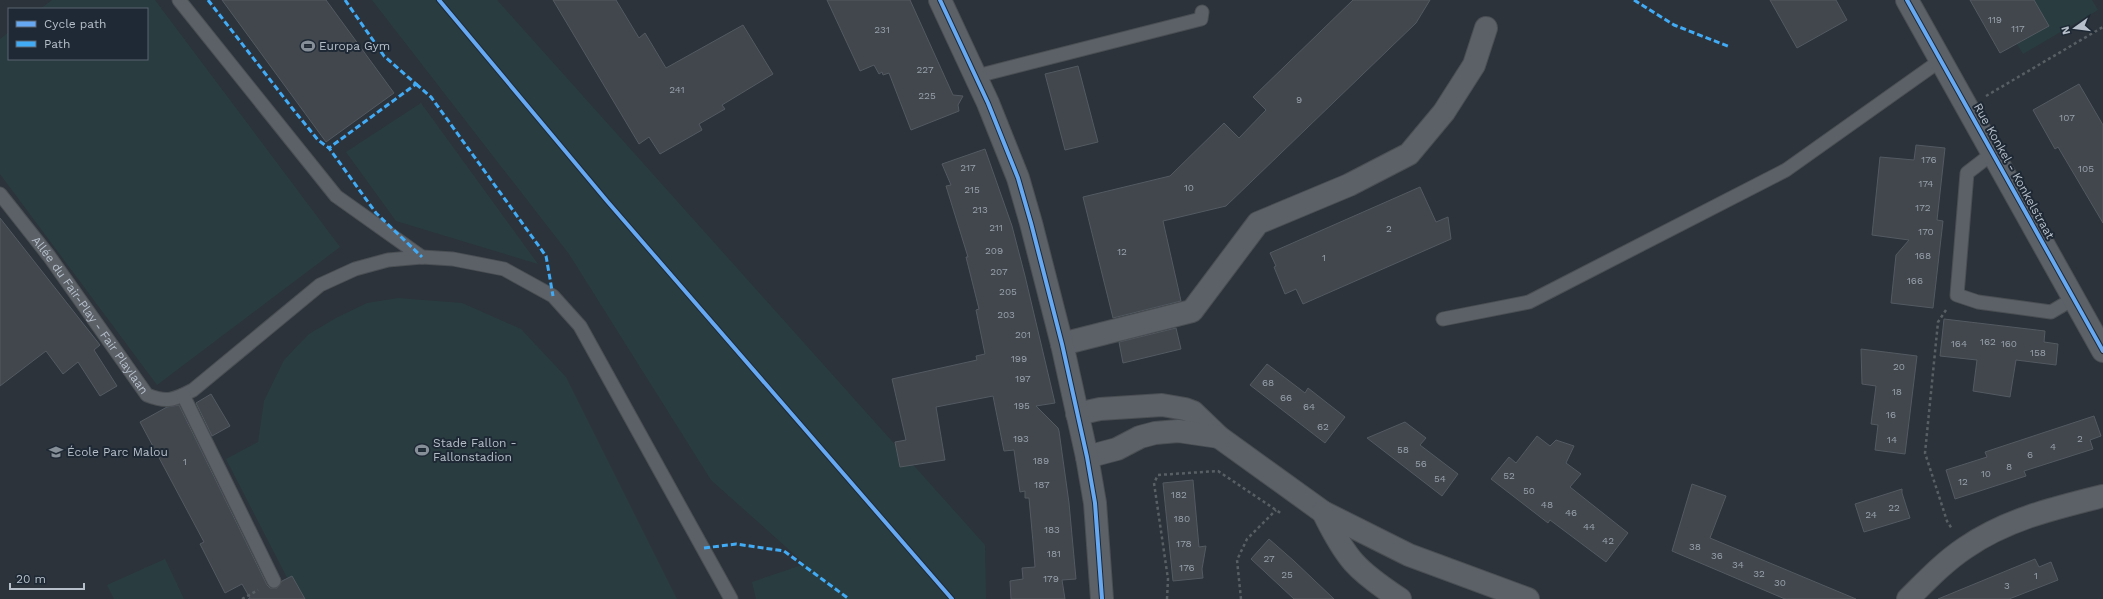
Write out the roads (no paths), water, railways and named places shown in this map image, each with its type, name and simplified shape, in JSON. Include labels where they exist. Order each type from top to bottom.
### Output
[{"type":"street","points":[[940,0],[977,76],[1018,178],[1032,223],[1062,344],[1087,457],[1095,503],[1102,599]]},
{"type":"street","name":"Rue Konkel - Konkelstraat","points":[[1907,0],[2103,351]]},
{"type":"street","points":[[1062,344],[1192,311],[1258,224],[1349,185],[1409,154],[1444,112],[1474,65],[1486,28]]},
{"type":"street","points":[[1077,414],[1100,409],[1162,405],[1177,406],[1193,412],[1219,437],[1323,512],[1488,594],[1528,599]]},
{"type":"street","points":[[1087,457],[1117,449],[1140,437],[1155,433],[1178,431],[1219,437]]},
{"type":"street","points":[[1908,599],[1946,562],[1988,534],[2037,513],[2103,496]]},
{"type":"street","points":[[1323,512],[1337,540],[1356,566],[1369,579],[1400,599]]},
{"type":"lane","points":[[179,0],[336,196],[422,257]]},
{"type":"lane","points":[[977,76],[1201,19],[1202,12]]},
{"type":"lane","points":[[1443,319],[1528,302],[1786,170],[1941,60]]},
{"type":"lane","points":[[1993,153],[1967,173],[1957,295],[1978,302],[2051,312],[2074,299]]},
{"type":"lane","name":"Allée du Fair-Play - Fair Playlaan","points":[[0,194],[49,256],[147,395],[161,400],[177,398],[193,390],[320,285],[354,269],[388,260],[422,257],[453,259],[504,269],[554,296],[580,326],[731,599]]},
{"type":"lane","points":[[183,395],[274,582]]},
{"type":"place","name":"Europa Gym","points":[[308,46]]},
{"type":"place","name":"Stade Fallon - Fallonstadion","points":[[422,450]]},
{"type":"place","name":"École Parc Malou","points":[[56,452]]}]
